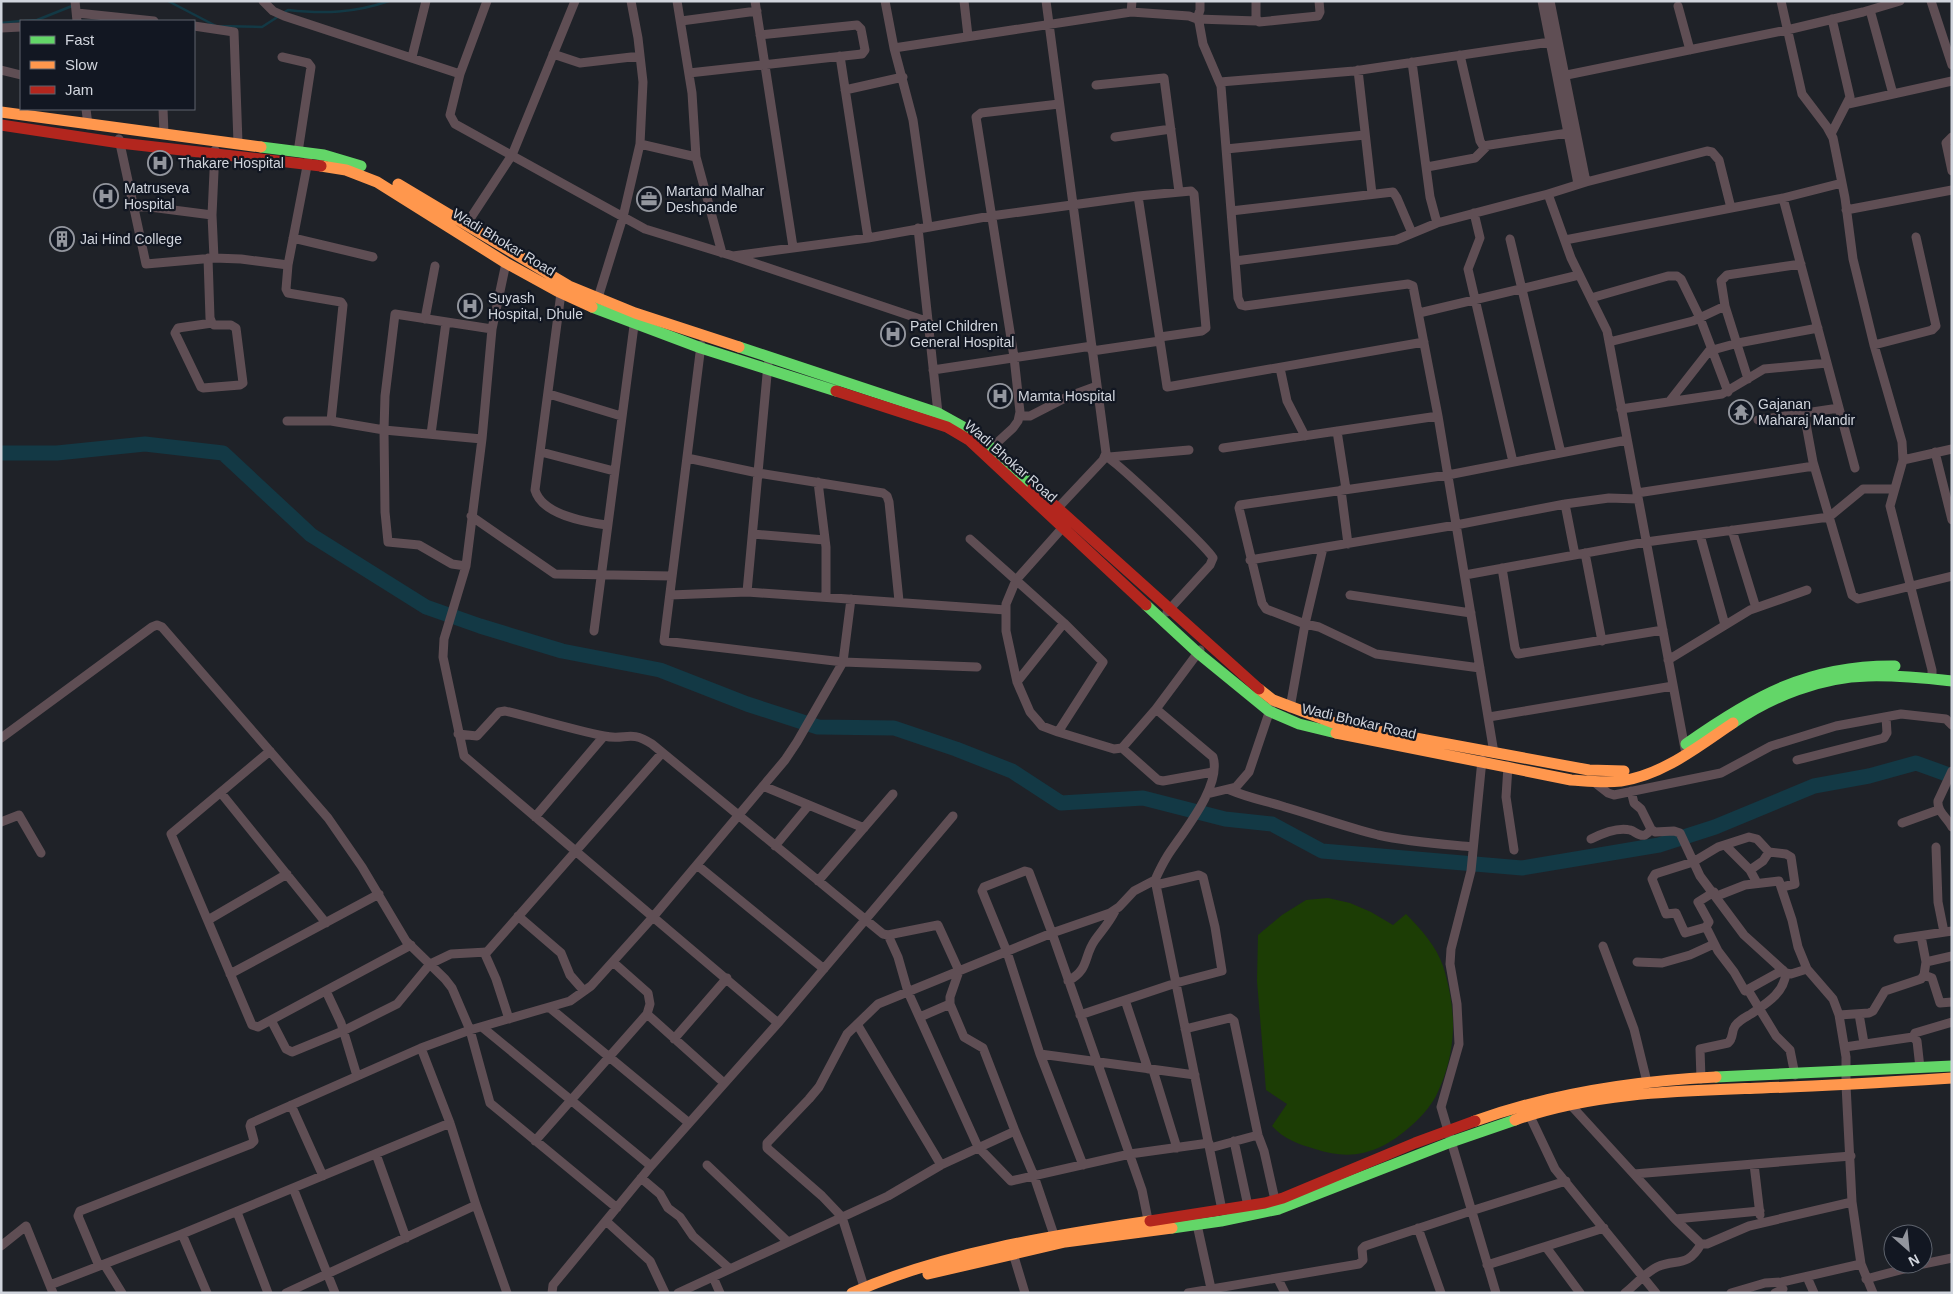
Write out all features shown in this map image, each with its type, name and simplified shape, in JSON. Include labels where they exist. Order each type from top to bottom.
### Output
[{"type":"main road","name":"Wadi Bhokar Road","points":[[1,112],[88,125],[216,140],[354,163],[378,172],[596,303]]},
{"type":"main road","name":"Wadi Bhokar Road","points":[[1,125],[120,143],[215,153],[305,156],[377,182],[506,263],[561,293],[596,303],[701,348],[941,424],[958,432],[988,451]]},
{"type":"main road","name":"Wadi Bhokar Road","points":[[634,318],[703,335],[768,356],[938,413],[966,427],[988,451],[1165,615],[1198,653],[1299,724],[1329,732],[1571,780],[1594,782],[1626,780],[1647,774],[1739,719],[1815,685],[1866,674],[1901,675],[1952,672]]},
{"type":"main road","name":"Wadi Bhokar Road","points":[[1165,615],[1205,643],[1271,705],[1290,708],[1334,723],[1588,770],[1609,772],[1628,771],[1648,766],[1686,750]]},
{"type":"main road","name":"Wadi Bhokar Road","points":[[1932,674],[1952,681]]},
{"type":"main road","points":[[1210,1217],[1222,1210],[1275,1200],[1448,1130],[1647,1082],[1952,1066]]},
{"type":"main road","points":[[1567,1100],[1650,1092],[1952,1078]]},
{"type":"main road","points":[[852,1293],[867,1291],[916,1268],[1012,1249],[1065,1242],[1196,1219],[1286,1207],[1527,1111]]},
{"type":"main road","points":[[1012,1249],[1054,1235],[1148,1220],[1196,1219]]},
{"type":"street","points":[[264,1],[273,10],[284,16],[460,74]]},
{"type":"street","points":[[412,57],[426,1]]},
{"type":"street","points":[[487,1],[460,74],[450,115],[455,124],[645,229],[733,256],[929,322]]},
{"type":"street","points":[[466,225],[512,155],[575,1]]},
{"type":"street","points":[[596,303],[624,217],[640,144],[643,82],[631,1]]},
{"type":"street","points":[[677,1],[695,122],[696,157],[722,253]]},
{"type":"street","points":[[755,1],[793,247]]},
{"type":"street","points":[[885,1],[894,48],[913,120],[928,226]]},
{"type":"street","points":[[964,1],[968,36]]},
{"type":"street","points":[[1046,1],[1107,457],[1126,471],[1213,558],[1210,565],[1165,615]]},
{"type":"street","points":[[1131,12],[1132,1]]},
{"type":"street","points":[[1200,1],[1197,19],[1203,44],[1220,82],[1239,302],[1245,306],[1408,284],[1413,286],[1438,416],[1489,717],[1488,751],[1482,763],[1471,871],[1451,949],[1450,964],[1458,1004],[1458,1044],[1441,1107],[1496,1293]]},
{"type":"street","points":[[1256,1],[1257,21]]},
{"type":"street","points":[[894,48],[1131,12],[1190,16],[1197,19],[1259,22],[1318,16],[1320,12],[1319,1]]},
{"type":"street","points":[[1542,1],[1550,42],[1561,76],[1582,183]]},
{"type":"street","points":[[1550,1],[1568,133],[1582,183]]},
{"type":"street","points":[[1781,1],[1804,98],[1831,134],[1842,183],[1853,259],[1874,345],[1902,442],[1903,460],[1890,506],[1932,674]]},
{"type":"street","points":[[1561,76],[1787,30],[1899,1]]},
{"type":"street","points":[[1931,1],[1952,65]]},
{"type":"street","points":[[1678,6],[1690,50]]},
{"type":"street","points":[[1870,10],[1893,94]]},
{"type":"street","points":[[76,11],[146,20]]},
{"type":"street","points":[[681,21],[757,11]]},
{"type":"street","points":[[1831,134],[1848,104],[1850,94],[1832,19]]},
{"type":"street","points":[[195,26],[234,32],[238,144]]},
{"type":"street","points":[[689,73],[765,66],[864,52],[860,26],[760,34]]},
{"type":"street","points":[[1,28],[20,27]]},
{"type":"street","points":[[1220,82],[1358,70],[1550,42]]},
{"type":"street","points":[[553,54],[580,63],[640,56]]},
{"type":"street","points":[[840,56],[868,238]]},
{"type":"street","points":[[1460,56],[1480,141],[1486,147]]},
{"type":"street","points":[[282,57],[308,63],[311,67],[305,156],[286,288],[288,293],[341,302],[343,305],[331,421]]},
{"type":"street","points":[[1412,62],[1430,197],[1437,223]]},
{"type":"street","points":[[1,70],[20,75]]},
{"type":"street","points":[[1358,70],[1372,194]]},
{"type":"street","points":[[845,90],[903,77]]},
{"type":"street","points":[[1096,85],[1164,78],[1179,192]]},
{"type":"street","points":[[1848,104],[1952,81]]},
{"type":"street","points":[[988,451],[1013,428],[1020,416],[1014,357],[976,117],[981,113],[1059,104]]},
{"type":"street","points":[[86,110],[88,125]]},
{"type":"street","points":[[164,110],[164,134]]},
{"type":"street","points":[[118,128],[146,264],[211,258],[241,259],[288,265]]},
{"type":"street","points":[[1116,137],[1171,129]]},
{"type":"street","points":[[1427,167],[1473,158],[1486,147],[1568,133]]},
{"type":"street","points":[[1226,149],[1365,136]]},
{"type":"street","points":[[1952,137],[1946,143],[1952,171]]},
{"type":"street","points":[[212,323],[178,328],[175,333],[201,387],[240,385],[243,383],[236,328],[231,325],[214,325],[210,318],[216,140]]},
{"type":"street","points":[[640,144],[696,157]]},
{"type":"street","points":[[1235,261],[1389,241],[1437,223],[1707,151],[1712,152],[1719,160],[1731,208]]},
{"type":"street","points":[[1565,240],[1783,198],[1842,183]]},
{"type":"street","points":[[1846,210],[1952,190]]},
{"type":"street","points":[[733,256],[868,238],[991,216],[1138,196],[1191,191],[1194,194],[1206,328],[1202,331],[1092,349],[1014,357],[934,370]]},
{"type":"street","points":[[1231,211],[1389,192],[1396,194],[1412,233]]},
{"type":"street","points":[[1548,194],[1579,275],[1607,331],[1686,750]]},
{"type":"street","points":[[1138,196],[1167,387],[1424,342]]},
{"type":"street","points":[[1783,198],[1855,468]]},
{"type":"street","points":[[133,208],[150,207],[212,215]]},
{"type":"street","points":[[1474,213],[1480,238],[1468,269],[1513,462]]},
{"type":"street","points":[[918,228],[938,413]]},
{"type":"street","points":[[1874,345],[1932,330],[1936,326],[1916,237]]},
{"type":"street","points":[[293,238],[373,257]]},
{"type":"street","points":[[1510,239],[1561,453]]},
{"type":"street","points":[[506,263],[492,329],[482,439],[466,566],[444,639],[443,657],[458,734],[465,758],[778,1022]]},
{"type":"street","points":[[1748,379],[1726,306],[1721,284],[1723,277],[1801,264]]},
{"type":"street","points":[[425,319],[435,266]]},
{"type":"street","points":[[1419,313],[1579,275]]},
{"type":"street","points":[[1591,298],[1677,276],[1683,282],[1700,318],[1728,392]]},
{"type":"street","points":[[561,293],[535,490],[540,500],[564,516],[575,520],[607,525]]},
{"type":"street","points":[[1609,342],[1700,318],[1726,306]]},
{"type":"street","points":[[466,566],[452,564],[419,544],[388,542],[385,512],[385,396],[395,314],[492,329]]},
{"type":"street","points":[[594,631],[634,318]]},
{"type":"street","points":[[431,434],[446,322]]},
{"type":"street","points":[[1669,402],[1707,353],[1712,350],[1738,343],[1818,328]]},
{"type":"street","points":[[703,335],[664,641],[843,662],[977,667]]},
{"type":"street","points":[[747,592],[768,356]]},
{"type":"street","points":[[1621,409],[1728,392],[1764,369],[1827,363]]},
{"type":"street","points":[[1280,368],[1287,401],[1306,436]]},
{"type":"street","points":[[1020,416],[1030,416],[1054,403],[1097,386]]},
{"type":"street","points":[[549,394],[621,416]]},
{"type":"street","points":[[1758,420],[1839,408]]},
{"type":"street","points":[[1804,413],[1814,466],[1854,598],[1858,599],[1952,576]]},
{"type":"street","points":[[1223,448],[1438,416]]},
{"type":"street","points":[[287,421],[331,421],[384,430],[482,439]]},
{"type":"street","points":[[1336,431],[1348,544]]},
{"type":"street","points":[[1480,668],[1376,654],[1319,628],[1264,607],[1250,560],[1239,508],[1240,505],[1448,475],[1627,440]]},
{"type":"street","points":[[1903,460],[1952,449]]},
{"type":"street","points":[[1054,512],[1107,457],[1188,450]]},
{"type":"street","points":[[541,452],[614,471]]},
{"type":"street","points":[[1935,452],[1952,520]]},
{"type":"street","points":[[687,458],[758,473],[883,493],[887,496],[889,502],[899,601]]},
{"type":"street","points":[[1250,560],[1456,525],[1565,504],[1638,496],[1814,466]]},
{"type":"street","points":[[818,482],[825,540],[826,596]]},
{"type":"street","points":[[1464,575],[1646,542],[1829,517],[1863,489],[1894,489]]},
{"type":"street","points":[[1565,504],[1602,640]]},
{"type":"street","points":[[472,516],[555,574],[672,576]]},
{"type":"street","points":[[1067,524],[1016,580],[1006,604],[1006,631],[1017,682],[1030,712],[1042,726],[1114,750],[1122,748],[1156,709],[1205,643]]},
{"type":"street","points":[[1732,530],[1756,608]]},
{"type":"street","points":[[753,534],[825,540]]},
{"type":"street","points":[[1700,535],[1725,625]]},
{"type":"street","points":[[970,539],[1064,623],[1104,662],[1058,732]]},
{"type":"street","points":[[1290,708],[1305,624],[1323,548]]},
{"type":"street","points":[[1502,568],[1515,648],[1518,654],[1662,630]]},
{"type":"street","points":[[1668,660],[1756,608],[1807,590]]},
{"type":"street","points":[[670,594],[747,592],[826,596],[851,600],[899,601],[1006,610]]},
{"type":"street","points":[[1350,595],[1471,613]]},
{"type":"street","points":[[122,1293],[102,1265],[78,1216],[80,1211],[251,1144],[254,1141],[250,1126],[251,1122],[421,1048],[470,1030],[570,1001],[591,986],[653,917],[763,786],[797,742],[843,662],[851,600]]},
{"type":"street","points":[[1017,682],[1064,623]]},
{"type":"street","points":[[1,738],[152,627],[157,625],[162,627],[328,818],[379,894],[402,935],[452,988],[470,1030],[490,1104],[617,1208]]},
{"type":"street","points":[[1489,717],[1673,686]]},
{"type":"street","points":[[1206,795],[1230,790],[1240,783],[1249,772],[1271,705]]},
{"type":"street","points":[[1156,709],[1213,757],[1214,767],[1206,795],[1166,858],[1156,883],[1222,1210]]},
{"type":"street","points":[[458,734],[477,736],[499,712],[505,711],[604,736],[616,738],[631,735],[639,736],[883,934],[888,936],[938,925],[959,971],[950,997],[950,1004],[964,1036],[983,1048],[1034,1176],[1054,1235]]},
{"type":"street","points":[[1594,782],[1611,794],[1721,773],[1774,745],[1836,726],[1901,714],[1946,719],[1952,724]]},
{"type":"street","points":[[1797,760],[1884,738],[1886,733],[1886,717]]},
{"type":"street","points":[[535,817],[604,736]]},
{"type":"street","points":[[1122,748],[1158,780],[1163,781],[1213,772]]},
{"type":"street","points":[[270,752],[171,834],[253,1027],[258,1027],[411,945]]},
{"type":"street","points":[[271,1020],[289,1052],[292,1052],[343,1031],[401,1001],[430,964],[450,954],[489,950],[662,753]]},
{"type":"street","points":[[1508,766],[1506,797],[1514,850]]},
{"type":"street","points":[[1952,771],[1938,801],[1938,810],[1946,817],[1952,827]]},
{"type":"street","points":[[763,786],[864,828]]},
{"type":"street","points":[[1230,790],[1251,798],[1379,835],[1473,852]]},
{"type":"street","points":[[1631,791],[1634,803],[1641,809],[1651,829],[1655,832],[1674,831],[1680,833],[1700,876],[1716,894],[1744,935],[1784,972],[1791,974],[1807,969]]},
{"type":"street","points":[[221,793],[326,922]]},
{"type":"street","points":[[818,881],[893,794]]},
{"type":"street","points":[[775,846],[809,805]]},
{"type":"street","points":[[1902,823],[1938,810]]},
{"type":"street","points":[[1,822],[19,815],[41,853]]},
{"type":"street","points":[[552,1293],[553,1285],[651,1166],[824,969],[953,816]]},
{"type":"street","points":[[1591,839],[1599,834],[1624,830],[1645,834],[1651,829]]},
{"type":"street","points":[[1782,888],[1795,884],[1791,857],[1786,854],[1769,852],[1754,837],[1714,849],[1693,862],[1655,874],[1652,879],[1666,914],[1676,913],[1684,932],[1687,933],[1706,927],[1709,922],[1698,902],[1745,885],[1778,881],[1782,888],[1798,947],[1807,969],[1833,999],[1839,1015],[1845,1047],[1852,1202],[1861,1264],[1873,1293]]},
{"type":"street","points":[[1725,845],[1750,870],[1757,883]]},
{"type":"street","points":[[1898,939],[1948,932],[1938,902],[1936,847]]},
{"type":"street","points":[[1750,870],[1763,861],[1769,852]]},
{"type":"street","points":[[696,865],[824,969]]},
{"type":"street","points":[[1083,1165],[1040,1054],[1007,952],[982,891],[984,888],[1027,871],[1052,933],[1096,1063],[1130,1154],[1142,1190],[1148,1220]]},
{"type":"street","points":[[208,920],[287,874]]},
{"type":"street","points":[[1068,981],[1081,973],[1094,941],[1106,928],[1114,911],[1140,886],[1199,875],[1203,877],[1223,968],[1220,972],[1176,983],[1080,1016]]},
{"type":"street","points":[[230,974],[379,894]]},
{"type":"street","points":[[867,1291],[842,1217],[822,1196],[766,1146],[767,1143],[804,1106],[821,1082],[847,1034],[878,1004],[1052,933],[1114,911]]},
{"type":"street","points":[[518,916],[561,953],[570,975],[584,991]]},
{"type":"street","points":[[1706,927],[1714,944],[1734,972],[1743,989],[1748,990],[1776,1036],[1790,1050],[1795,1075]]},
{"type":"street","points":[[888,936],[898,957],[908,992],[978,1147],[1011,1181],[1130,1154],[1210,1146],[1258,1135]]},
{"type":"street","points":[[1839,1015],[1870,1013],[1876,1009],[1882,995],[1888,988],[1920,979],[1924,975],[1926,962],[1921,936]]},
{"type":"street","points":[[1638,962],[1662,964],[1690,955],[1714,944]]},
{"type":"street","points":[[1603,946],[1634,1029],[1647,1082]]},
{"type":"street","points":[[484,952],[496,979],[508,1019]]},
{"type":"street","points":[[1926,962],[1952,956]]},
{"type":"street","points":[[535,1141],[646,1014],[650,1004],[648,993],[613,962]]},
{"type":"street","points":[[1748,990],[1784,972]]},
{"type":"street","points":[[1701,1079],[1700,1049],[1728,1043],[1731,1040],[1735,1025],[1783,988],[1784,972]]},
{"type":"street","points":[[1924,975],[1932,978],[1940,1003],[1952,1002]]},
{"type":"street","points":[[674,1038],[727,978]]},
{"type":"street","points":[[326,991],[339,1018],[357,1076]]},
{"type":"street","points":[[1125,1000],[1151,1069],[1176,1148]]},
{"type":"street","points":[[920,1017],[950,1004]]},
{"type":"street","points":[[550,1008],[689,1123]]},
{"type":"street","points":[[646,1014],[724,1083]]},
{"type":"street","points":[[1859,1014],[1864,1043]]},
{"type":"street","points":[[1185,1029],[1232,1019],[1258,1135],[1264,1151],[1275,1200]]},
{"type":"street","points":[[1845,1047],[1913,1037],[1915,1033],[1952,1022]]},
{"type":"street","points":[[857,1024],[940,1165]]},
{"type":"street","points":[[482,1027],[651,1166]]},
{"type":"street","points":[[1913,1037],[1917,1041],[1920,1068]]},
{"type":"street","points":[[421,1048],[450,1123],[507,1293]]},
{"type":"street","points":[[1040,1054],[1195,1075]]},
{"type":"street","points":[[1567,1100],[1675,1219],[1701,1244],[1707,1244],[1761,1222],[1852,1202]]},
{"type":"street","points":[[292,1105],[323,1176]]},
{"type":"street","points":[[1527,1111],[1548,1156],[1566,1182],[1656,1293]]},
{"type":"street","points":[[1,1246],[26,1226],[52,1289],[102,1265],[237,1212],[450,1123]]},
{"type":"street","points":[[678,1293],[888,1196],[940,1165],[1015,1131]]},
{"type":"street","points":[[1234,1141],[1248,1206]]},
{"type":"street","points":[[376,1154],[406,1238]]},
{"type":"street","points":[[1634,1174],[1851,1156]]},
{"type":"street","points":[[1754,1164],[1761,1222]]},
{"type":"street","points":[[707,1165],[788,1242]]},
{"type":"street","points":[[641,1178],[660,1194],[668,1208],[680,1217],[693,1236],[730,1269]]},
{"type":"street","points":[[1188,1293],[1212,1291],[1359,1264],[1363,1260],[1363,1247],[1471,1210],[1566,1182]]},
{"type":"street","points":[[293,1188],[335,1293]]},
{"type":"street","points":[[289,1292],[476,1205]]},
{"type":"street","points":[[1675,1219],[1760,1211]]},
{"type":"street","points":[[237,1212],[268,1293]]},
{"type":"street","points":[[1196,1219],[1212,1291]]},
{"type":"street","points":[[606,1221],[650,1261],[665,1293]]},
{"type":"street","points":[[1418,1228],[1441,1293]]},
{"type":"street","points":[[1488,1266],[1604,1228]]},
{"type":"street","points":[[182,1234],[207,1293]]},
{"type":"street","points":[[1625,1293],[1658,1267],[1678,1264],[1690,1258],[1701,1244]]},
{"type":"street","points":[[1546,1247],[1580,1293]]},
{"type":"street","points":[[1012,1249],[1025,1293]]},
{"type":"street","points":[[1933,1262],[1952,1258]]},
{"type":"street","points":[[1731,1293],[1765,1283],[1781,1289],[1807,1277],[1861,1264]]},
{"type":"street","points":[[1866,1279],[1885,1274]]},
{"type":"street","points":[[713,1277],[720,1293]]},
{"type":"street","points":[[1807,1277],[1814,1293]]},
{"type":"street","points":[[1278,1279],[1285,1293]]},
{"type":"green space","points":[[1328,898],[1350,903],[1371,912],[1393,925],[1406,914],[1428,938],[1440,959],[1446,976],[1452,1007],[1453,1028],[1450,1055],[1439,1091],[1434,1100],[1419,1119],[1390,1142],[1367,1152],[1355,1154],[1329,1153],[1286,1138],[1272,1126],[1287,1104],[1266,1090],[1257,981],[1258,935],[1282,915],[1306,900]]},
{"type":"waterway","points":[[168,1],[216,26],[262,27],[279,16]]},
{"type":"waterway","points":[[283,13],[288,10],[339,12],[389,1]]},
{"type":"waterway","points":[[37,20],[72,6]]},
{"type":"waterway","points":[[1,23],[20,21]]},
{"type":"waterway","points":[[1,453],[57,453],[145,444],[223,453],[311,535],[426,607],[562,651],[660,670],[747,704],[818,727],[894,728],[1012,771],[1061,803],[1143,798],[1225,819],[1272,824],[1322,851],[1522,868],[1659,845],[1715,827],[1814,786],[1869,776],[1916,763],[1952,776]]},
{"type":"traffic: fast","points":[[261,147],[324,155],[361,166]]},
{"type":"traffic: fast","points":[[592,307],[701,348],[836,391]]},
{"type":"traffic: fast","points":[[739,347],[938,413],[976,434],[1033,486]]},
{"type":"traffic: fast","points":[[1146,605],[1198,653],[1269,711],[1299,724],[1336,733]]},
{"type":"traffic: fast","points":[[1686,744],[1735,711],[1784,687],[1836,671],[1864,667],[1895,666]]},
{"type":"traffic: fast","points":[[1733,723],[1764,704],[1780,697],[1815,684],[1833,680],[1878,676],[1952,681]]},
{"type":"traffic: fast","points":[[1716,1077],[1952,1066]]},
{"type":"traffic: fast","points":[[1172,1228],[1221,1221],[1279,1209],[1451,1142],[1515,1120]]},
{"type":"traffic: slow","points":[[1,112],[261,147]]},
{"type":"traffic: slow","points":[[321,166],[346,170],[377,182],[506,263],[557,291],[592,307]]},
{"type":"traffic: slow","points":[[398,184],[569,286],[635,313],[739,347]]},
{"type":"traffic: slow","points":[[1259,689],[1273,700],[1334,723],[1589,770],[1624,771]]},
{"type":"traffic: slow","points":[[1336,733],[1571,780],[1608,782],[1636,778],[1666,766],[1694,750],[1733,723]]},
{"type":"traffic: slow","points":[[1475,1121],[1534,1103],[1594,1090],[1624,1085],[1716,1077]]},
{"type":"traffic: slow","points":[[1515,1120],[1545,1111],[1606,1098],[1668,1092],[1952,1078]]},
{"type":"traffic: slow","points":[[852,1293],[924,1267],[998,1247],[1150,1221]]},
{"type":"traffic: slow","points":[[928,1274],[1065,1242],[1172,1228]]},
{"type":"traffic: jam","points":[[1,125],[120,143],[321,166]]},
{"type":"traffic: jam","points":[[836,391],[947,427],[969,440],[1146,605]]},
{"type":"traffic: jam","points":[[1033,486],[1259,689]]},
{"type":"traffic: jam","points":[[1150,1221],[1265,1203],[1283,1198],[1415,1143],[1475,1121]]},
{"type":"place","name":"Thakare Hospital","points":[[160,163]]},
{"type":"place","name":"Matruseva Hospital","points":[[106,196]]},
{"type":"place","name":"Martand Malhar Deshpande","points":[[649,199]]},
{"type":"place","name":"Jai Hind College","points":[[62,239]]},
{"type":"place","name":"Suyash Hospital, Dhule","points":[[470,306]]},
{"type":"place","name":"Patel Children General Hospital","points":[[893,334]]},
{"type":"place","name":"Mamta Hospital","points":[[1000,396]]},
{"type":"place","name":"Gajanan Maharaj Mandir","points":[[1741,412]]}]
